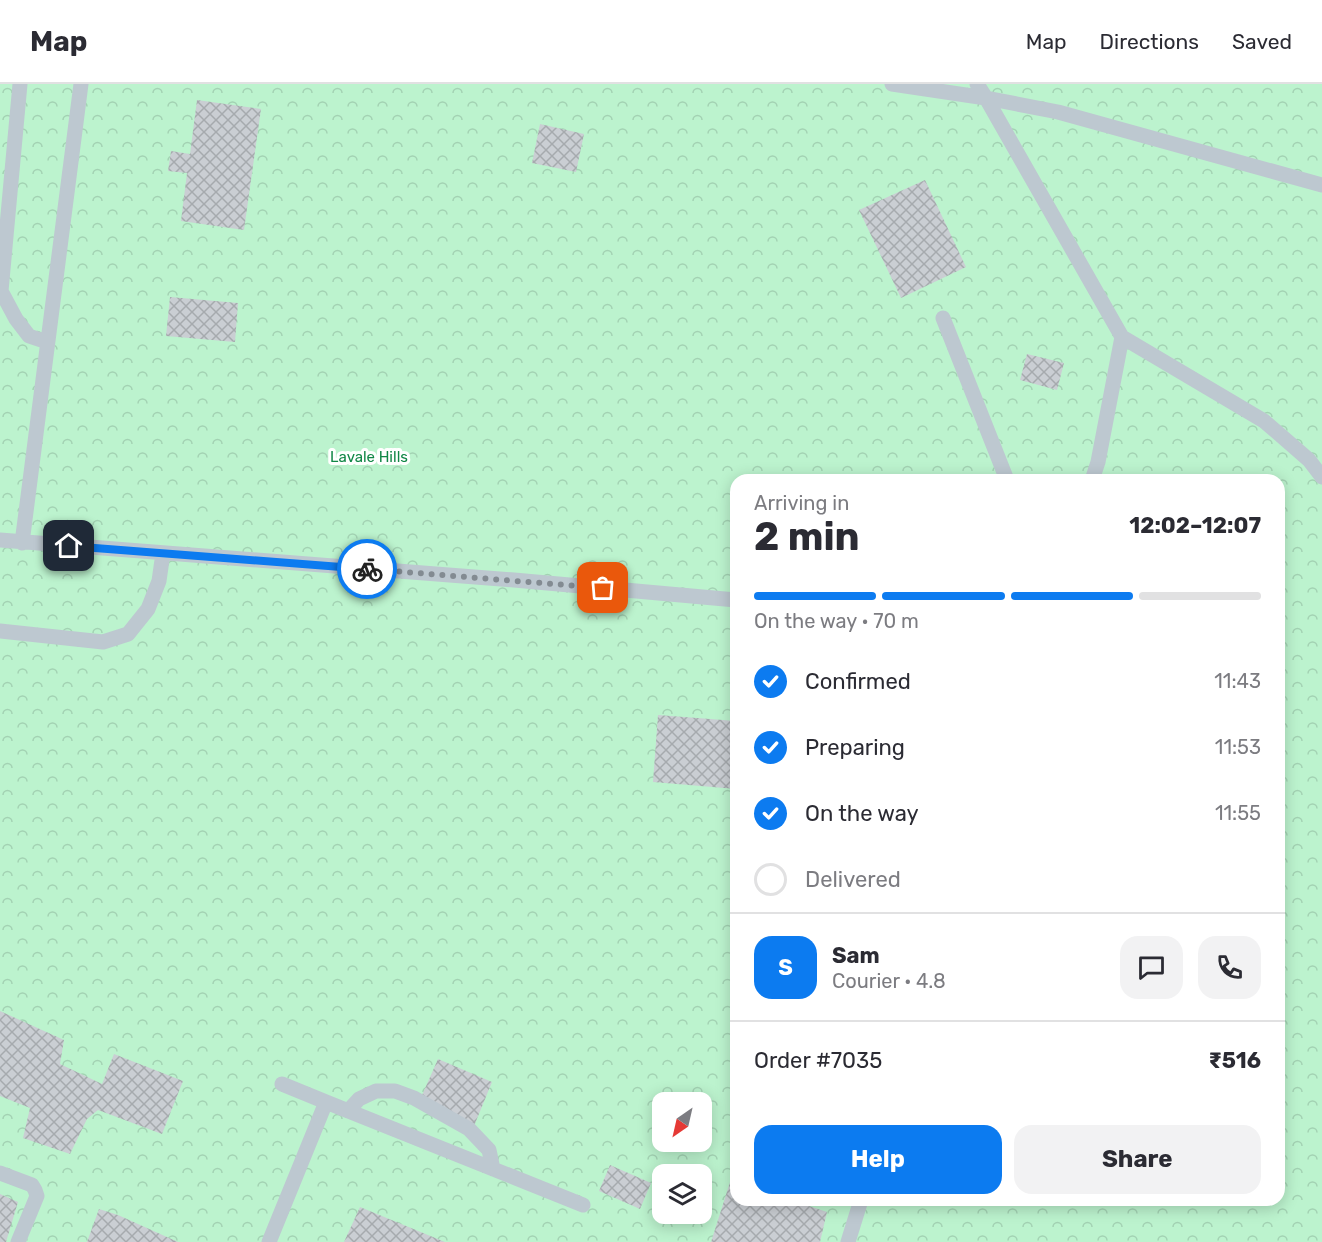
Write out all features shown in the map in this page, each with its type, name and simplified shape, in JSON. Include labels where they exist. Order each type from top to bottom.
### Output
[{"type":"lane","points":[[20,84],[1,291],[16,320],[29,336],[48,342]]},
{"type":"lane","points":[[22,543],[81,84]]},
{"type":"lane","points":[[892,84],[986,98],[1058,112],[1322,185]]},
{"type":"lane","points":[[977,84],[1122,337],[1264,421],[1309,460],[1322,477]]},
{"type":"lane","points":[[943,318],[1005,474]]},
{"type":"lane","points":[[1094,474],[1122,337]]},
{"type":"lane","points":[[0,540],[514,580],[730,599]]},
{"type":"lane","points":[[0,631],[103,642],[128,634],[148,609],[159,581],[163,553]]},
{"type":"lane","points":[[282,1084],[584,1205]]},
{"type":"lane","points":[[348,1111],[359,1099],[375,1091],[395,1091],[414,1098],[469,1129],[489,1150],[493,1169]]},
{"type":"lane","points":[[269,1242],[326,1102]]},
{"type":"lane","points":[[0,1173],[32,1185],[37,1196],[18,1242]]},
{"type":"lane","points":[[848,1242],[859,1206]]},
{"type":"green space","name":"Lavale Hills","points":[[0,84],[1322,84],[1322,1242],[0,1242]]},
{"type":"building","points":[[197,100],[261,109],[244,230],[181,221],[187,173],[168,171],[171,151],[190,154]]},
{"type":"building","points":[[540,124],[584,134],[576,172],[532,163]]},
{"type":"building","points":[[925,180],[966,267],[901,298],[859,210]]},
{"type":"building","points":[[170,297],[238,303],[235,342],[166,336]]},
{"type":"building","points":[[1027,354],[1064,363],[1057,390],[1020,380]]},
{"type":"building","points":[[658,715],[730,721],[730,788],[653,782]]},
{"type":"building","points":[[0,1011],[64,1040],[60,1064],[102,1084],[114,1054],[183,1081],[162,1134],[98,1110],[87,1119],[70,1154],[23,1138],[30,1108],[0,1096]]},
{"type":"building","points":[[438,1059],[492,1082],[474,1126],[419,1102]]},
{"type":"building","points":[[610,1165],[651,1183],[640,1209],[599,1191]]},
{"type":"building","points":[[730,1182],[730,1206],[809,1206],[827,1212],[820,1242],[711,1242]]},
{"type":"building","points":[[0,1194],[18,1202],[6,1242],[0,1242]]},
{"type":"building","points":[[360,1207],[445,1242],[344,1242]]},
{"type":"building","points":[[99,1209],[118,1215],[178,1242],[87,1242]]},
{"type":"way so far","points":[[367,569],[603,588]]},
{"type":"route","points":[[69,546],[367,569]]}]
